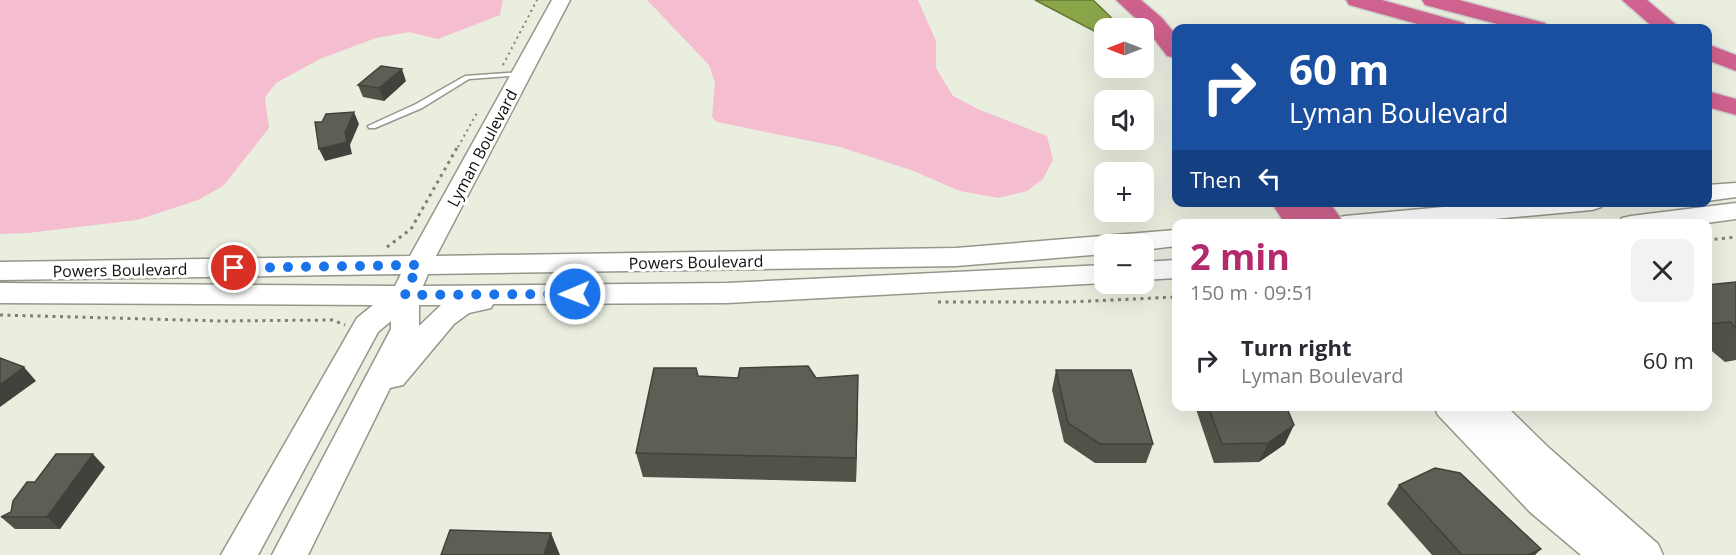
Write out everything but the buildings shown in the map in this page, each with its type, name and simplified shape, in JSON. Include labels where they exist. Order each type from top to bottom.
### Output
[{"type":"highway","points":[[1127,0],[1154,23],[1172,46]]},
{"type":"highway","points":[[1357,0],[1442,24]]},
{"type":"highway","points":[[1433,0],[1522,24]]},
{"type":"highway","points":[[1633,0],[1663,24]]},
{"type":"highway","points":[[1712,53],[1736,64]]},
{"type":"highway","points":[[1712,76],[1736,83]]},
{"type":"highway","points":[[1712,100],[1736,107]]},
{"type":"highway","points":[[1712,113],[1736,119]]},
{"type":"highway","points":[[1317,207],[1326,219]]},
{"type":"main road","name":"Lyman Boulevard","points":[[290,555],[405,329],[405,295],[510,74],[561,0]]},
{"type":"main road","points":[[1712,192],[1736,190]]},
{"type":"main road","points":[[1401,219],[1536,207]]},
{"type":"main road","points":[[1671,219],[1736,211]]},
{"type":"main road","points":[[1154,240],[1172,238]]},
{"type":"main road","name":"Powers Boulevard","points":[[0,271],[956,257],[1094,246]]},
{"type":"main road","points":[[1154,270],[1172,269]]},
{"type":"main road","name":"Powers Boulevard","points":[[0,293],[405,295],[727,293],[1094,275]]},
{"type":"main road","name":"Lyman Boulevard","points":[[239,555],[367,325],[405,295]]},
{"type":"main road","points":[[353,431],[391,379],[444,317],[461,305],[531,295]]},
{"type":"main road","points":[[1454,411],[1542,502],[1607,555]]},
{"type":"main road","points":[[1491,411],[1537,457],[1645,555]]},
{"type":"lane","points":[[372,126],[425,103],[460,80],[474,76],[510,74]]},
{"type":"path","points":[[510,74],[537,0]]},
{"type":"path","points":[[381,250],[390,246],[411,229],[478,111]]},
{"type":"path","points":[[1712,239],[1736,237]]},
{"type":"path","points":[[929,302],[1070,302],[1172,297]]},
{"type":"path","points":[[0,315],[222,321],[332,320],[342,323],[346,328]]},
{"type":"shaded area","points":[[0,0],[503,0],[500,15],[438,39],[409,32],[376,38],[320,59],[276,83],[265,97],[269,128],[223,186],[198,200],[137,220],[28,233],[0,234]]},
{"type":"shaded area","points":[[647,0],[918,0],[936,41],[936,68],[953,96],[980,110],[1047,136],[1053,160],[1043,179],[1027,191],[998,198],[960,191],[911,170],[840,147],[717,122],[712,117],[715,83],[709,65]]},
{"type":"shaded area","points":[[1035,0],[1093,0],[1112,18],[1094,18],[1094,31]]},
{"type":"route","points":[[234,268],[418,265],[405,295],[575,294]]}]
